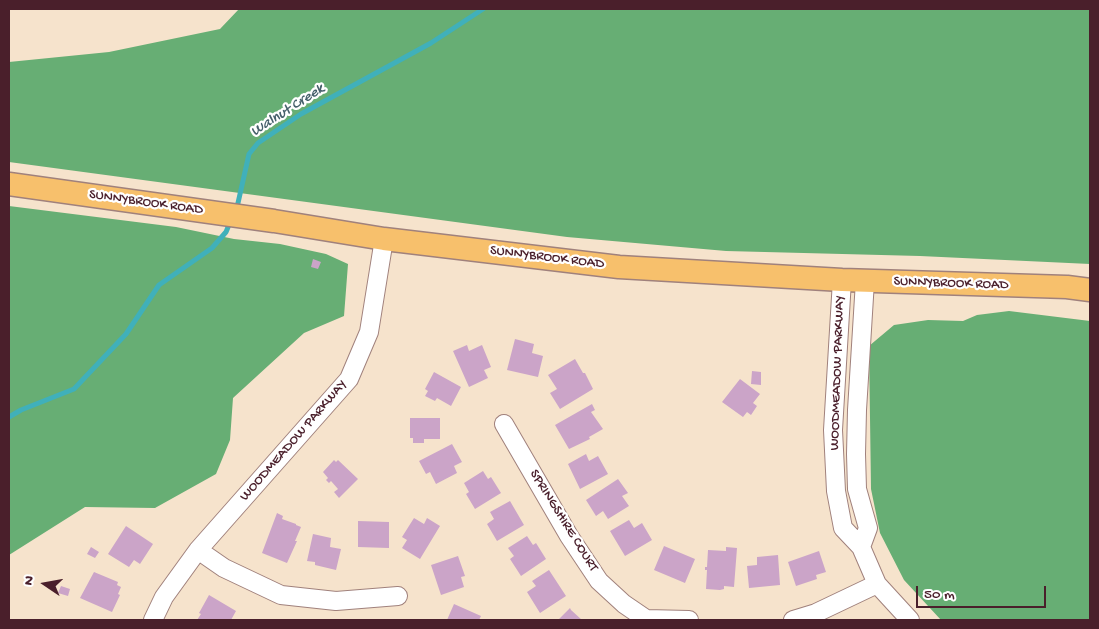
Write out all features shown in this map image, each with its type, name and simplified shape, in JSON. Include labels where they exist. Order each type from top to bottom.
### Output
[{"type":"main road","name":"SUNNYBROOK ROAD","points":[[9,184],[274,221],[384,239],[619,267],[842,280],[1058,287],[1090,290]]},
{"type":"street","name":"WOODMEADOW PARKWAY","points":[[153,620],[164,597],[198,550],[349,379],[369,332],[384,239]]},
{"type":"street","name":"WOODMEADOW PARKWAY","points":[[842,280],[833,430],[836,491],[843,528],[861,547],[877,584],[910,620]]},
{"type":"street","name":"WOODMEADOW PARKWAY","points":[[861,547],[868,528],[857,489],[856,431],[865,281]]},
{"type":"street","name":"SPRINGSHIRE COURT","points":[[504,424],[569,536],[600,581],[624,604],[646,619],[689,620]]},
{"type":"street","points":[[833,430],[856,431]]},
{"type":"street","points":[[198,550],[224,568],[281,595],[336,601],[398,596]]},
{"type":"street","points":[[793,620],[816,613],[877,584]]},
{"type":"green space","points":[[239,9],[1090,9],[1090,264],[920,256],[726,251],[567,237],[9,162],[9,62],[109,52],[220,29]]},
{"type":"green space","points":[[9,206],[176,227],[234,239],[280,244],[326,254],[348,264],[344,316],[304,333],[233,398],[230,440],[216,474],[155,508],[85,507],[9,555]]},
{"type":"green space","points":[[1009,311],[1090,321],[1090,620],[941,620],[904,580],[880,533],[871,489],[869,346],[894,325],[928,320],[963,321],[977,315]]},
{"type":"building","points":[[313,259],[321,262],[318,269],[311,267]]},
{"type":"building","points":[[515,339],[534,344],[532,353],[543,356],[538,377],[507,370]]},
{"type":"building","points":[[467,345],[469,351],[482,345],[491,367],[484,370],[488,378],[469,387],[453,351]]},
{"type":"building","points":[[575,359],[593,389],[560,409],[550,393],[557,389],[548,375]]},
{"type":"building","points":[[752,371],[761,372],[761,385],[751,384]]},
{"type":"building","points":[[434,372],[461,387],[451,406],[437,398],[435,401],[425,396],[428,391],[425,389]]},
{"type":"building","points":[[740,379],[760,394],[753,403],[757,406],[751,415],[747,412],[743,417],[722,402]]},
{"type":"building","points":[[592,404],[595,410],[591,412],[603,429],[589,437],[590,439],[569,449],[555,425]]},
{"type":"building","points":[[410,418],[440,418],[440,439],[424,439],[424,443],[413,443],[413,438],[410,438]]},
{"type":"building","points":[[452,444],[462,462],[454,466],[457,473],[436,484],[430,472],[426,474],[419,461]]},
{"type":"building","points":[[586,454],[589,461],[598,456],[608,474],[580,489],[568,464]]},
{"type":"building","points":[[334,460],[336,462],[338,460],[358,479],[339,498],[334,492],[338,489],[331,481],[329,483],[326,480],[328,478],[323,472]]},
{"type":"building","points":[[483,471],[488,479],[491,477],[501,493],[475,509],[466,494],[469,492],[464,483]]},
{"type":"building","points":[[618,479],[628,493],[622,496],[629,506],[608,519],[603,511],[596,516],[586,500]]},
{"type":"building","points":[[510,501],[524,525],[497,541],[487,524],[494,519],[490,512]]},
{"type":"building","points":[[277,513],[283,516],[282,519],[301,527],[287,563],[262,553]]},
{"type":"building","points":[[414,518],[424,524],[427,518],[440,526],[420,559],[402,548],[407,540],[402,537]]},
{"type":"building","points":[[629,520],[634,528],[642,523],[652,540],[625,556],[610,531]]},
{"type":"building","points":[[358,521],[389,522],[389,548],[358,547]]},
{"type":"building","points":[[126,526],[153,544],[140,564],[134,560],[129,567],[108,554]]},
{"type":"building","points":[[313,534],[331,538],[330,547],[341,549],[336,570],[307,561]]},
{"type":"building","points":[[527,536],[533,545],[536,543],[546,559],[521,576],[510,559],[514,556],[508,548]]},
{"type":"building","points":[[664,546],[695,559],[685,583],[654,570]]},
{"type":"building","points":[[91,547],[99,552],[95,558],[87,554]]},
{"type":"building","points":[[726,547],[737,548],[734,587],[724,586],[724,589],[720,590],[706,589],[707,570],[705,570],[705,567],[707,567],[708,550],[726,551]]},
{"type":"building","points":[[819,551],[826,572],[816,575],[817,579],[796,586],[788,562]]},
{"type":"building","points":[[778,555],[780,585],[749,588],[747,566],[757,565],[757,557]]},
{"type":"building","points":[[458,556],[465,576],[461,577],[464,587],[441,595],[431,565]]},
{"type":"building","points":[[549,570],[566,596],[540,613],[527,592],[536,586],[532,581]]},
{"type":"building","points":[[94,572],[118,582],[117,585],[121,587],[118,594],[120,595],[112,612],[80,598]]},
{"type":"building","points":[[61,586],[70,589],[68,596],[58,593]]},
{"type":"building","points":[[209,595],[236,611],[231,620],[197,620]]},
{"type":"building","points":[[454,604],[481,616],[479,620],[447,620]]},
{"type":"building","points":[[570,608],[582,620],[558,620]]},
{"type":"waterway","name":"Walnut Creek","points":[[235,210],[249,154],[258,143],[301,114],[431,43],[483,9]]},
{"type":"waterway","name":"Walnut Creek","points":[[9,417],[21,410],[74,389],[126,334],[159,285],[212,248],[226,232],[231,220]]}]
